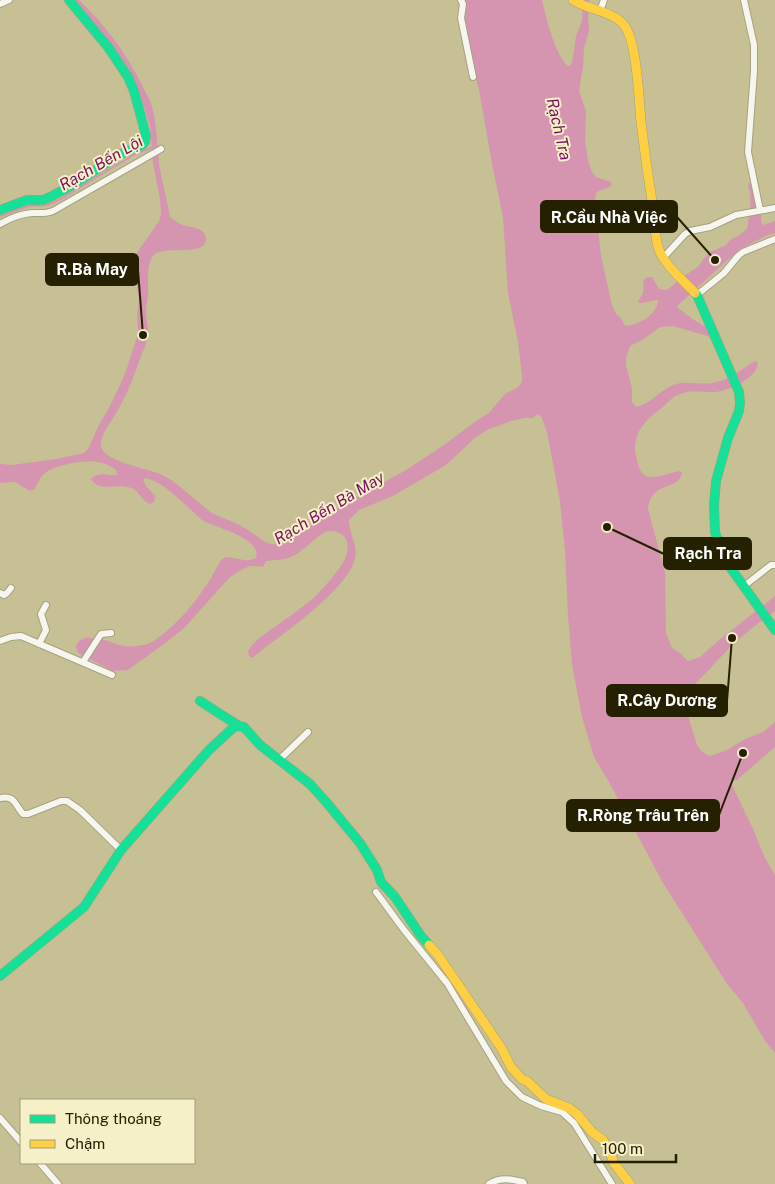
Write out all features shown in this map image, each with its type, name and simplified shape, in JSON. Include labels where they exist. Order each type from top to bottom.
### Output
[{"type":"street","points":[[0,4],[9,0]]},
{"type":"street","points":[[0,210],[27,200],[43,200],[52,196],[123,153],[145,142],[146,136],[128,77],[110,50],[69,0]]},
{"type":"street","points":[[461,0],[463,4],[461,18],[473,77]]},
{"type":"street","points":[[597,10],[604,0]]},
{"type":"street","points":[[744,0],[754,46],[748,152],[759,211]]},
{"type":"street","points":[[577,2],[623,23],[630,36],[658,248],[662,258],[696,294],[739,392],[739,411],[728,438],[716,481],[714,505],[715,532],[725,560],[773,625]]},
{"type":"street","points":[[0,224],[24,214],[43,214],[53,211],[160,150]]},
{"type":"street","points":[[662,258],[684,234],[690,231],[710,227],[730,216],[775,208]]},
{"type":"street","points":[[696,294],[724,273],[743,252],[775,239]]},
{"type":"street","points":[[746,590],[771,565],[775,565]]},
{"type":"street","points":[[0,593],[4,595],[10,588]]},
{"type":"street","points":[[39,644],[46,630],[41,614],[46,606]]},
{"type":"street","points":[[84,660],[101,634],[111,633]]},
{"type":"street","points":[[0,641],[21,636],[51,650],[84,660],[112,675]]},
{"type":"street","points":[[200,701],[239,726],[244,727],[260,745],[310,784],[338,815],[360,844],[381,882],[395,897],[421,936],[443,963],[516,1073],[546,1099],[569,1108],[577,1114],[592,1132],[603,1140],[614,1163],[630,1184]]},
{"type":"street","points":[[0,976],[84,907],[121,850],[209,750],[234,727],[239,726]]},
{"type":"street","points":[[280,759],[308,732]]},
{"type":"street","points":[[0,798],[8,796],[11,798],[23,814],[28,814],[60,801],[67,801],[80,810],[121,850]]},
{"type":"street","points":[[376,892],[447,983],[506,1081],[522,1098],[562,1112],[574,1123],[612,1184]]},
{"type":"street","points":[[0,1118],[20,1141]]},
{"type":"street","points":[[41,1164],[58,1184]]},
{"type":"street","points":[[489,1184],[495,1180],[509,1178],[524,1184]]},
{"type":"water","name":"Rạch Tra","points":[[71,0],[79,0],[97,19],[113,38],[135,71],[150,100],[153,111],[159,164],[170,217],[182,225],[201,231],[206,239],[204,245],[199,248],[165,251],[153,256],[148,271],[147,340],[128,389],[104,434],[101,448],[112,458],[166,477],[211,512],[240,525],[269,543],[285,543],[336,509],[406,470],[489,413],[505,394],[518,387],[522,382],[518,342],[508,293],[503,217],[479,90],[462,20],[463,0],[542,0],[555,45],[563,61],[570,66],[576,36],[582,21],[583,0],[589,0],[589,31],[584,48],[579,91],[586,111],[585,140],[592,172],[596,177],[611,182],[612,185],[596,193],[595,199],[601,256],[612,305],[625,326],[636,324],[651,315],[657,305],[658,300],[641,303],[638,301],[643,293],[645,278],[652,277],[659,289],[667,290],[698,267],[708,253],[726,245],[730,240],[747,229],[750,213],[748,187],[749,183],[752,184],[757,210],[761,215],[761,222],[763,225],[775,221],[775,233],[740,249],[677,306],[694,320],[708,328],[711,337],[673,326],[660,327],[644,339],[630,346],[626,365],[632,388],[632,402],[636,407],[646,403],[673,385],[718,382],[755,361],[758,363],[752,375],[733,387],[716,392],[694,391],[675,396],[642,426],[637,436],[635,449],[640,470],[644,475],[654,477],[680,471],[682,473],[680,479],[676,482],[654,494],[648,509],[665,572],[666,633],[672,648],[688,661],[700,657],[775,596],[775,611],[738,640],[699,680],[692,690],[688,707],[689,720],[700,750],[710,756],[727,750],[745,739],[763,732],[775,722],[775,747],[737,780],[730,781],[765,858],[775,875],[775,1053],[765,1041],[743,1003],[727,984],[663,883],[594,757],[582,717],[572,665],[560,501],[547,432],[542,418],[538,414],[533,418],[511,421],[487,430],[476,437],[446,465],[393,496],[359,510],[349,520],[356,553],[350,570],[329,596],[252,658],[249,656],[248,651],[254,643],[310,601],[338,570],[347,554],[347,542],[343,535],[329,531],[325,532],[292,557],[266,561],[263,567],[250,566],[230,577],[184,628],[128,670],[113,671],[78,653],[76,647],[79,641],[90,638],[127,646],[144,645],[151,642],[177,622],[192,605],[208,583],[221,560],[229,557],[251,560],[256,558],[256,551],[252,544],[245,539],[202,520],[168,489],[152,480],[145,478],[143,480],[155,496],[154,502],[150,504],[132,488],[123,486],[108,487],[94,483],[91,479],[100,474],[117,475],[116,470],[104,463],[81,462],[57,467],[45,473],[35,489],[30,491],[15,482],[0,483],[0,464],[12,465],[56,459],[84,453],[88,449],[125,374],[137,337],[139,299],[133,261],[161,215],[153,163],[150,126],[141,98]]},
{"type":"waterway","name":"Rạch Bến Lội","points":[[0,216],[29,206],[46,205],[59,200],[135,154],[153,147]]},
{"type":"traffic: fast","points":[[0,210],[27,200],[43,200],[52,196],[123,153],[145,142],[146,136],[140,113],[128,77],[108,47],[69,0]]},
{"type":"traffic: fast","points":[[695,293],[739,392],[740,403],[716,481],[714,505],[715,532],[725,560],[775,630]]},
{"type":"traffic: fast","points":[[200,701],[239,726],[244,727],[260,745],[310,784],[360,843],[377,870],[381,882],[395,897],[429,945]]},
{"type":"traffic: fast","points":[[0,976],[84,907],[121,850],[209,750],[234,727],[239,726]]},
{"type":"traffic: slow","points":[[573,0],[614,17],[624,25],[628,33],[637,71],[641,122],[658,247],[664,260],[695,293]]},
{"type":"traffic: slow","points":[[429,945],[438,955],[502,1049],[511,1067],[546,1099],[569,1108],[577,1114],[592,1132],[603,1140],[614,1163],[630,1184]]},
{"type":"place","name":"R.Cầu Nhà Việc","points":[[715,260]]},
{"type":"place","name":"R.Bà May","points":[[143,335]]},
{"type":"place","name":"Rạch Tra","points":[[607,527]]},
{"type":"place","name":"R.Cây Dương","points":[[732,638]]},
{"type":"place","name":"R.Ròng Trâu Trên","points":[[743,753]]},
{"type":"water label","name":"Rạch Bến Bà May","points":[[329,508]]}]
